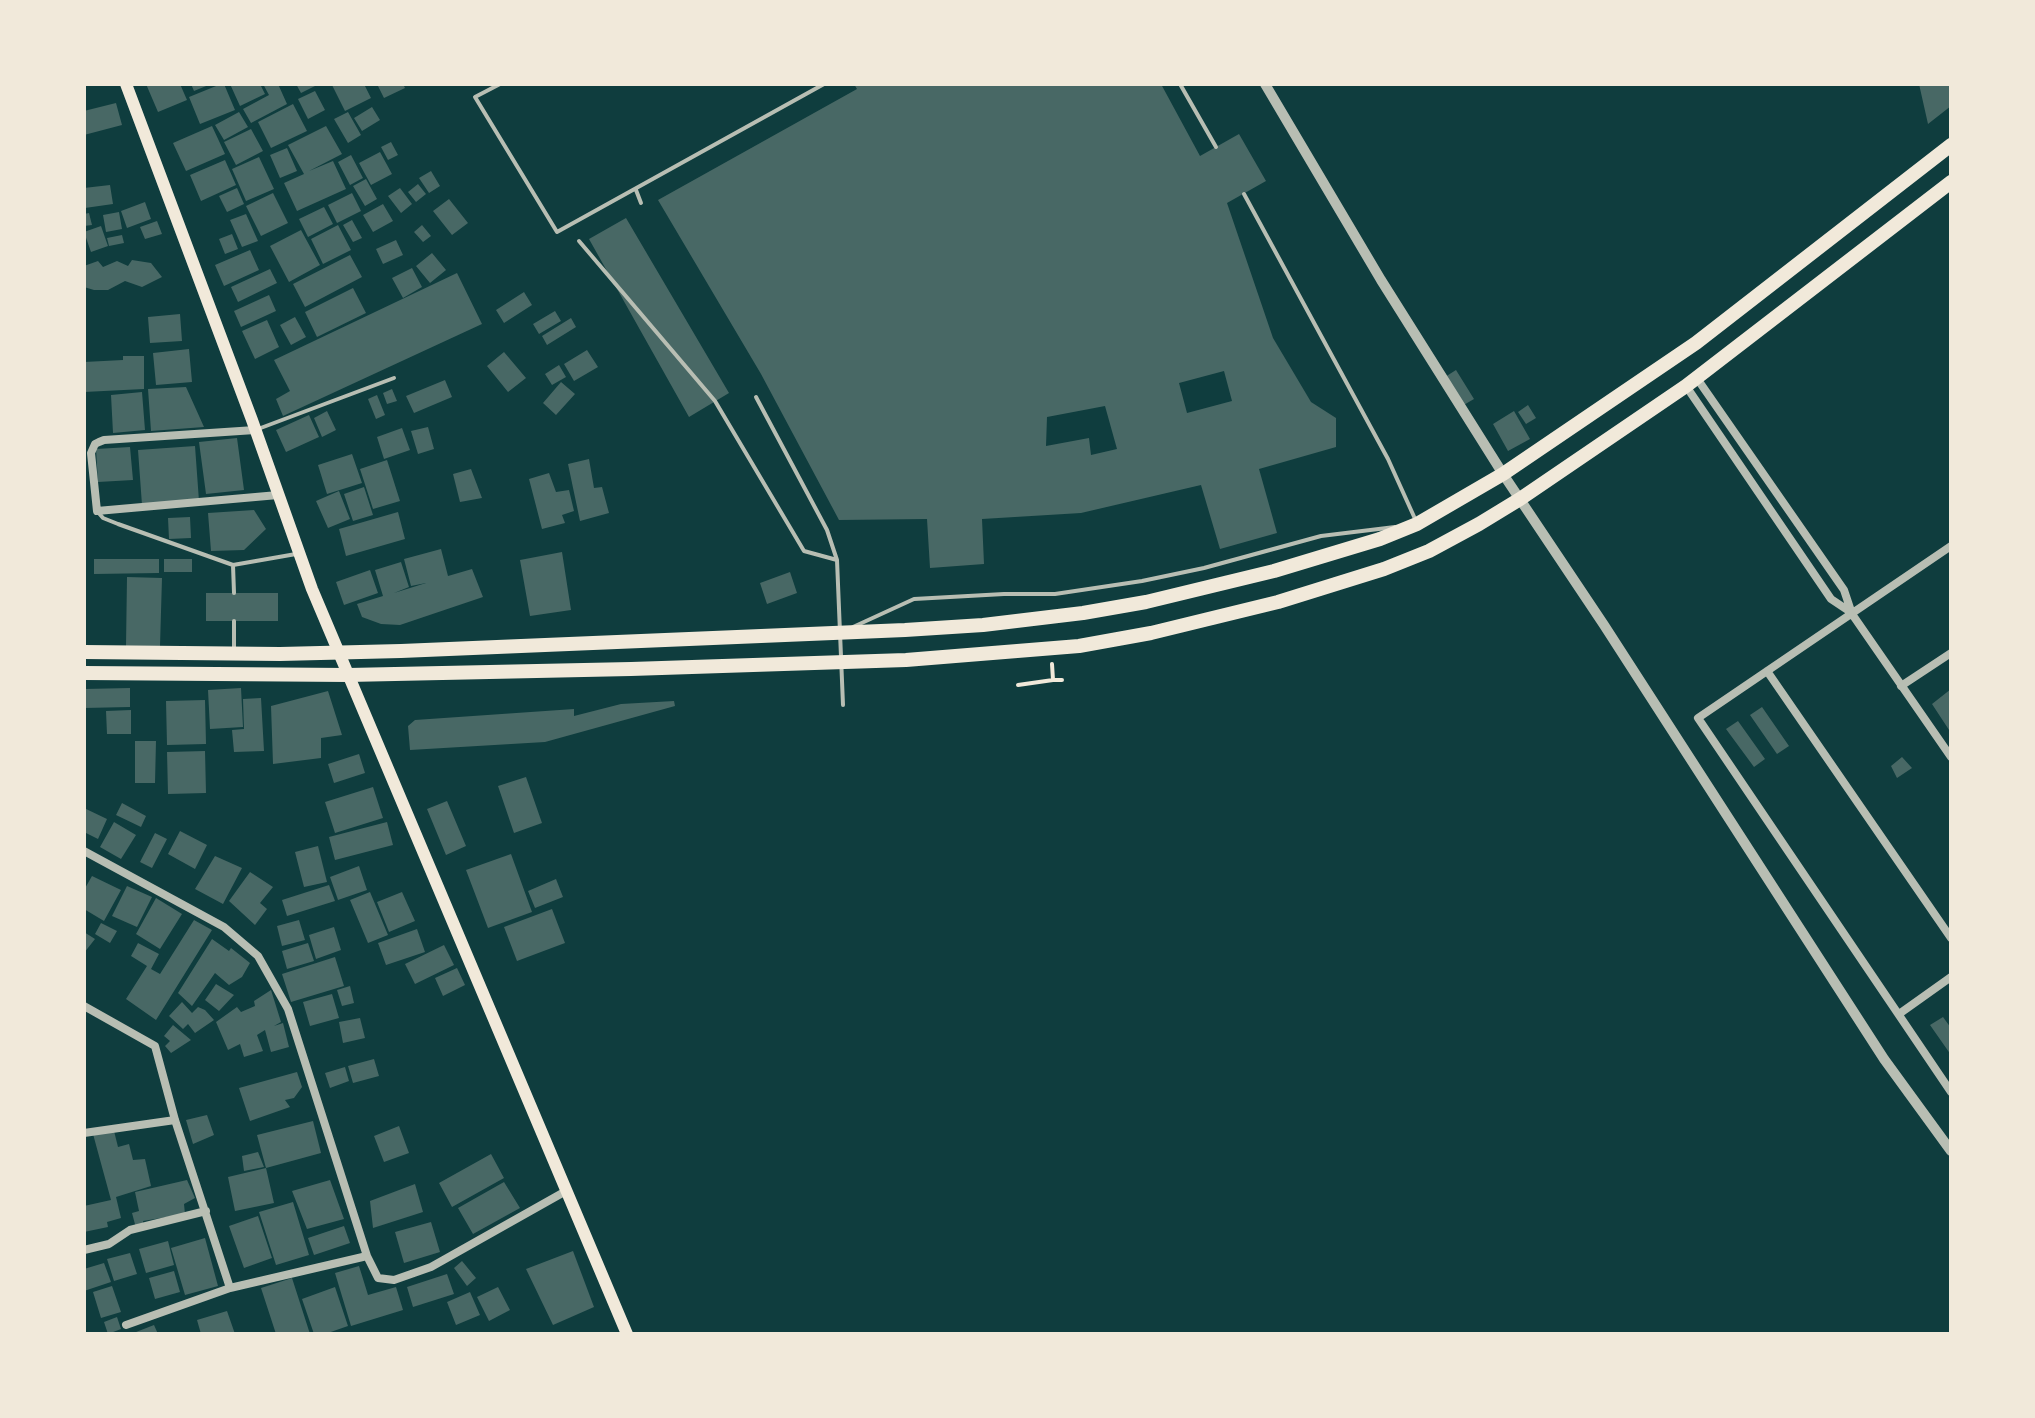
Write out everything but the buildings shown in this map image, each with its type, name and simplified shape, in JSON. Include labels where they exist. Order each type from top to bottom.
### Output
[{"type":"main road","points":[[126,84],[298,553],[627,1334]]},
{"type":"main road","points":[[84,652],[339,652],[983,625],[1130,605],[1274,571],[1380,539],[1417,524],[1503,474],[1696,343],[1951,145]]},
{"type":"main road","points":[[84,673],[348,675],[842,663],[1079,646],[1207,620],[1384,569],[1429,551],[1479,524],[1691,381],[1951,182]]},
{"type":"street","points":[[1265,84],[1381,280],[1503,474],[1884,1059],[1951,1151]]},
{"type":"street","points":[[1691,381],[1831,599],[1852,614]]},
{"type":"street","points":[[1691,381],[1844,590],[1852,614],[1951,757]]},
{"type":"street","points":[[255,430],[104,440],[95,444],[91,453],[97,511],[278,495]]},
{"type":"street","points":[[1951,546],[1698,718],[1951,1092]]},
{"type":"street","points":[[1901,686],[1951,653]]},
{"type":"street","points":[[1767,671],[1951,938]]},
{"type":"street","points":[[84,851],[224,927],[258,956],[288,1009],[367,1256],[378,1278],[394,1280],[431,1267],[566,1191]]},
{"type":"street","points":[[1899,1014],[1951,977]]},
{"type":"street","points":[[84,1006],[155,1046],[175,1120],[230,1288]]},
{"type":"street","points":[[84,1133],[175,1120]]},
{"type":"street","points":[[84,1250],[109,1244],[130,1230],[206,1211]]},
{"type":"street","points":[[126,1325],[230,1288],[367,1256]]},
{"type":"lane","points":[[500,84],[475,97],[557,232],[824,84]]},
{"type":"lane","points":[[1180,84],[1216,147]]},
{"type":"lane","points":[[636,190],[641,203]]},
{"type":"lane","points":[[840,633],[914,599],[1055,594],[1189,571],[1321,536],[1417,524],[1388,459],[1244,194]]},
{"type":"lane","points":[[579,241],[715,401],[804,551],[837,560]]},
{"type":"lane","points":[[255,430],[394,378]]},
{"type":"lane","points":[[756,397],[827,530],[837,560],[843,705]]},
{"type":"lane","points":[[97,511],[103,518],[118,524],[233,565],[298,553]]},
{"type":"lane","points":[[233,565],[234,593]]},
{"type":"lane","points":[[234,621],[234,654]]},
{"type":"path","points":[[1018,685],[1052,680]]}]
